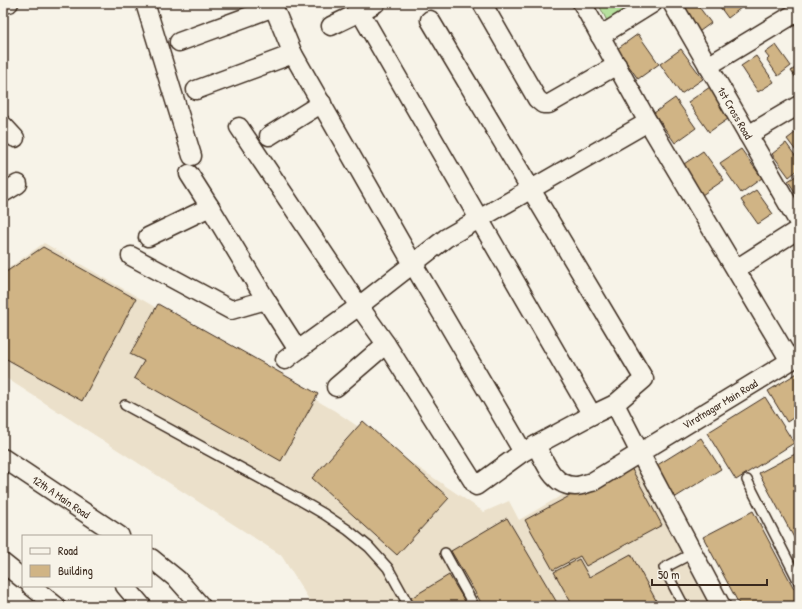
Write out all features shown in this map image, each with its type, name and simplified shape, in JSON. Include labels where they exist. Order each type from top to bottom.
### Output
[{"type":"street","points":[[3,4],[9,3]]},
{"type":"street","points":[[145,3],[192,156]]},
{"type":"street","points":[[331,26],[358,8],[376,3]]},
{"type":"street","points":[[482,3],[537,99],[543,104],[549,104],[617,66]]},
{"type":"street","points":[[582,3],[648,122],[736,269],[795,358]]},
{"type":"street","points":[[600,36],[653,3]]},
{"type":"street","name":"1st Cross Road","points":[[672,3],[799,222]]},
{"type":"street","points":[[179,42],[273,5]]},
{"type":"street","name":"Viratnagar Main Road","points":[[273,5],[294,54],[413,264],[530,449],[554,478],[565,485],[576,486],[592,482],[795,358]]},
{"type":"street","points":[[358,8],[592,415]]},
{"type":"street","points":[[708,66],[799,11]]},
{"type":"street","points":[[239,127],[386,344],[476,486],[530,449],[615,404],[644,379],[430,20]]},
{"type":"street","points":[[196,90],[294,54]]},
{"type":"street","points":[[269,136],[322,103]]},
{"type":"street","points":[[748,135],[799,105]]},
{"type":"street","points":[[189,174],[266,300],[292,355],[359,306],[446,238],[648,122]]},
{"type":"street","points":[[3,125],[15,138]]},
{"type":"street","points":[[3,193],[18,184]]},
{"type":"street","points":[[148,237],[210,207]]},
{"type":"street","points":[[736,269],[799,229]]},
{"type":"street","points":[[131,256],[231,310],[266,300]]},
{"type":"street","points":[[336,387],[386,344]]},
{"type":"street","points":[[615,404],[721,606]]},
{"type":"street","name":"12th A Main Road","points":[[3,458],[118,535]]},
{"type":"street","points":[[152,559],[178,580],[201,606]]},
{"type":"street","points":[[3,563],[22,578]]},
{"type":"street","points":[[32,587],[56,606]]},
{"type":"street","points":[[126,587],[142,606]]},
{"type":"lane","points":[[124,405],[298,499],[348,530],[369,547],[388,568],[409,606]]},
{"type":"lane","points":[[747,480],[799,582]]},
{"type":"lane","points":[[445,553],[474,606]]},
{"type":"lane","points":[[684,606],[664,568],[693,553]]},
{"type":"shaded area","points":[[44,243],[335,411],[484,512],[509,501],[519,520],[630,456],[709,606],[313,606],[281,555],[3,376],[3,272]]},
{"type":"green space","points":[[598,3],[647,3],[609,25]]},
{"type":"building","points":[[689,3],[696,3],[711,23],[696,34],[679,10]]},
{"type":"building","points":[[717,3],[745,3],[746,4],[728,18]]},
{"type":"building","points":[[638,34],[659,64],[638,79],[617,49]]},
{"type":"building","points":[[776,45],[791,66],[778,76],[767,60],[769,58],[765,53]]},
{"type":"building","points":[[681,49],[703,79],[681,94],[660,64]]},
{"type":"building","points":[[756,56],[774,82],[758,92],[741,66]]},
{"type":"building","points":[[799,65],[799,82],[791,71]]},
{"type":"building","points":[[710,87],[731,117],[709,132],[688,102]]},
{"type":"building","points":[[675,98],[696,128],[675,143],[654,113]]},
{"type":"building","points":[[799,130],[799,155],[787,139]]},
{"type":"building","points":[[786,143],[799,161],[799,169],[789,177],[772,154]]},
{"type":"building","points":[[741,149],[762,178],[741,193],[720,163]]},
{"type":"building","points":[[703,151],[724,180],[702,195],[681,166]]},
{"type":"building","points":[[799,174],[799,198],[788,181]]},
{"type":"building","points":[[756,190],[773,214],[758,224],[741,200]]},
{"type":"building","points":[[43,247],[136,299],[82,401],[3,357],[3,274]]},
{"type":"building","points":[[158,304],[318,394],[281,461],[134,378],[144,361],[130,354]]},
{"type":"building","points":[[799,372],[799,414],[787,422],[768,391]]},
{"type":"building","points":[[765,397],[794,443],[736,480],[707,433]]},
{"type":"building","points":[[363,421],[449,498],[397,555],[312,478]]},
{"type":"building","points":[[701,438],[721,469],[671,500],[651,469]]},
{"type":"building","points":[[799,452],[799,547],[759,473]]},
{"type":"building","points":[[629,464],[662,525],[586,566],[580,556],[553,570],[525,520]]},
{"type":"building","points":[[753,511],[799,598],[799,602],[792,606],[740,606],[703,537]]},
{"type":"building","points":[[507,518],[559,606],[483,606],[451,551]]},
{"type":"building","points":[[631,554],[659,606],[573,606],[554,572],[579,559],[589,577]]},
{"type":"building","points":[[449,575],[468,606],[415,606],[411,598]]}]
